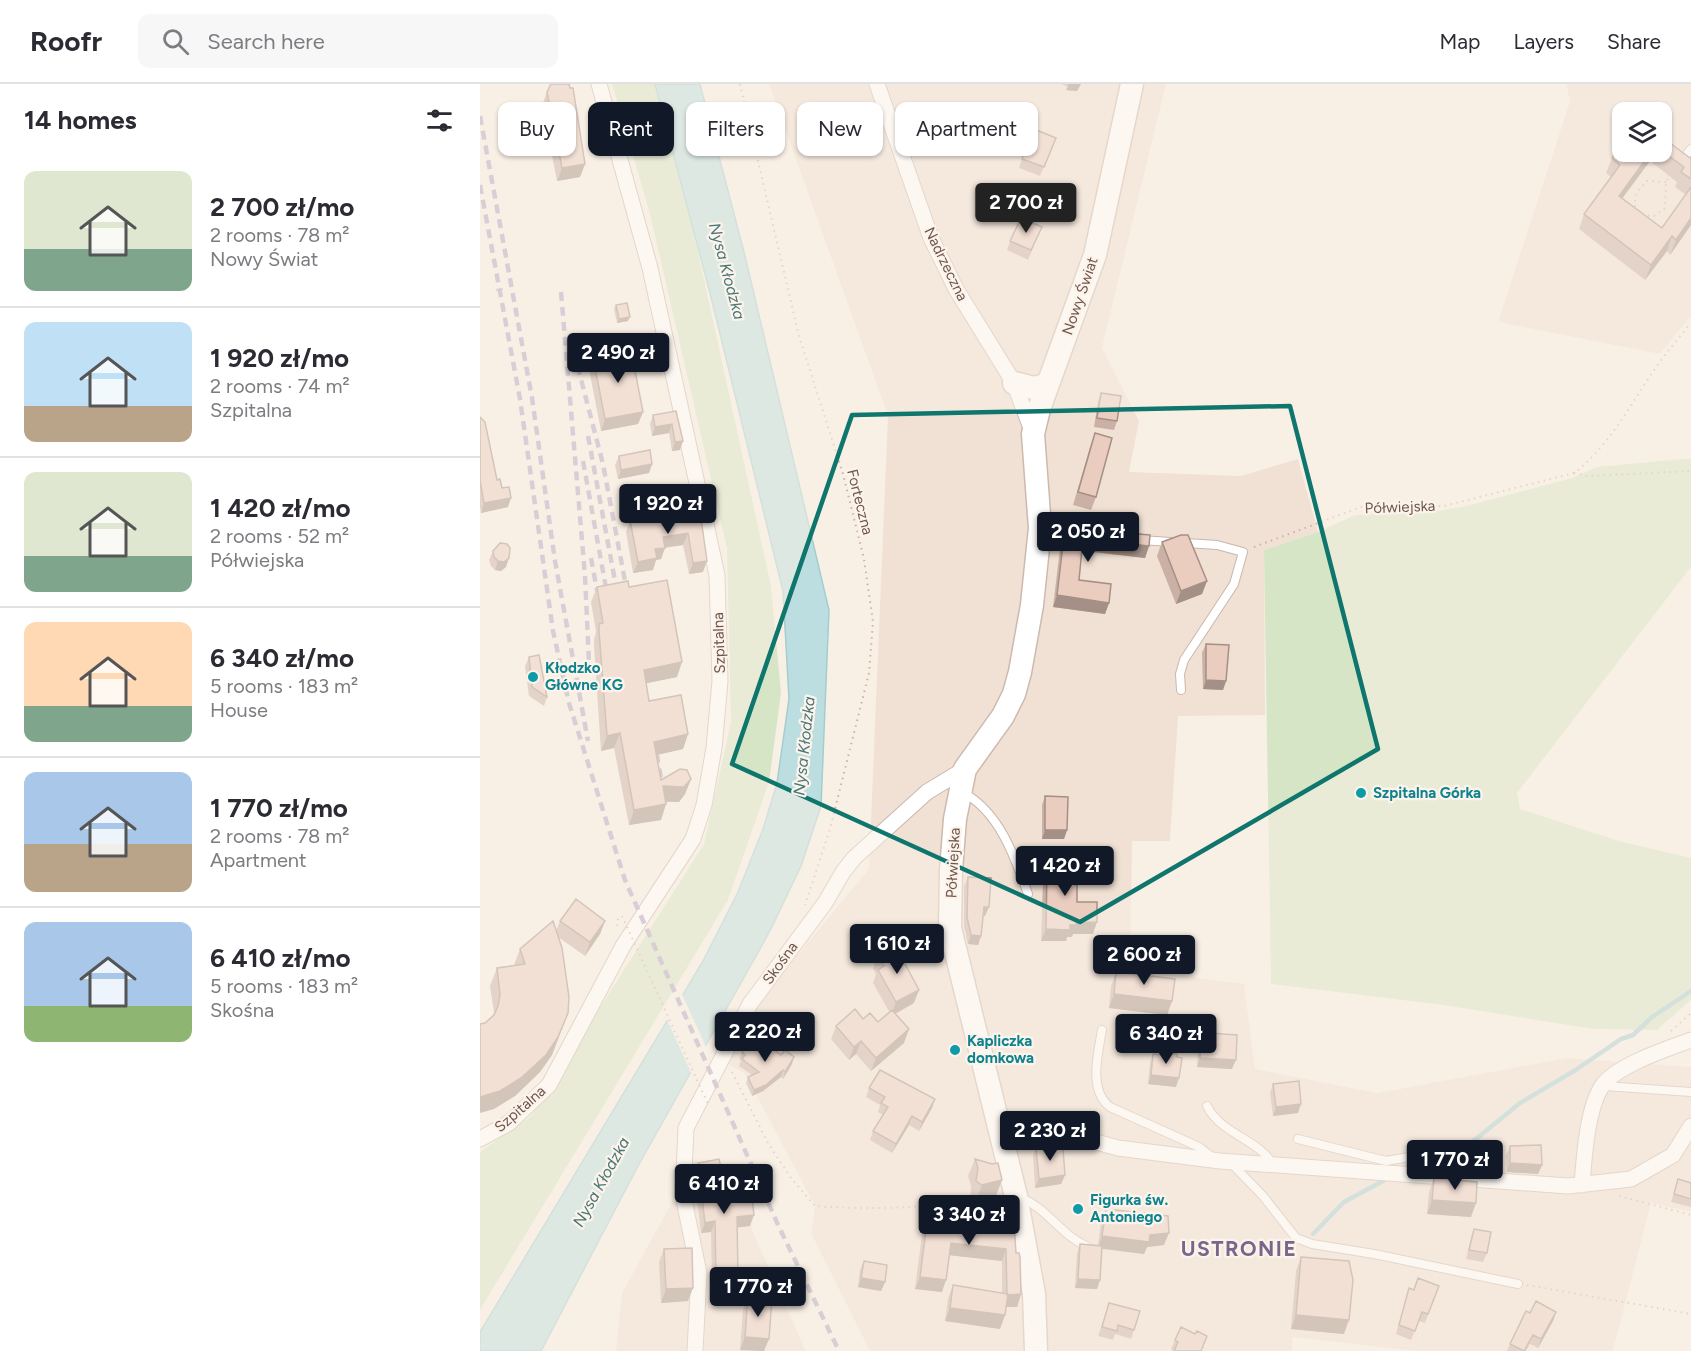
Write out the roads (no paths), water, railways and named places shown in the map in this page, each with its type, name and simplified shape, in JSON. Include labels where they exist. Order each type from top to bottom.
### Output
[{"type":"street","name":"Szpitalna","points":[[480,1139],[509,1123],[549,1085],[623,946],[693,839],[704,805],[714,748],[720,681],[717,575],[651,268],[599,84]]},
{"type":"street","name":"Nadrzeczna","points":[[877,84],[931,238],[956,289],[1014,383],[1033,434]]},
{"type":"street","name":"Nowy Świat","points":[[1033,434],[1048,384],[1095,255],[1132,84]]},
{"type":"street","points":[[1014,383],[1034,388],[1048,384]]},
{"type":"street","name":"Półwiejska","points":[[1033,434],[1040,528],[1032,605],[1020,672],[1003,716],[965,769],[951,870],[950,928],[1016,1196],[1034,1294],[1036,1351]]},
{"type":"street","name":"Skośna","points":[[695,1351],[699,1273],[683,1195],[686,1128],[750,1004],[854,858],[927,792],[965,769]]},
{"type":"street","points":[[1582,1185],[1586,1132],[1602,1086],[1630,1064],[1691,1040]]},
{"type":"street","points":[[999,1121],[1015,1120],[1118,1148],[1223,1161],[1385,1168],[1582,1185],[1631,1179],[1674,1155],[1691,1126]]},
{"type":"lane","points":[[1685,157],[1691,149]]},
{"type":"lane","points":[[1040,528],[1085,535]]},
{"type":"lane","points":[[1130,540],[1217,545],[1243,552],[1234,584],[1184,660],[1180,674],[1181,690]]},
{"type":"lane","points":[[961,792],[978,800],[1000,831],[1014,853],[1028,894]]},
{"type":"lane","points":[[1102,1030],[1096,1077],[1102,1100],[1110,1107],[1199,1147],[1223,1161],[1263,1196],[1296,1238],[1312,1244],[1396,1258],[1518,1284]]},
{"type":"lane","points":[[1602,1086],[1691,1092]]},
{"type":"lane","points":[[1207,1106],[1213,1119],[1256,1144],[1274,1165]]},
{"type":"lane","points":[[1298,1139],[1385,1168],[1409,1157],[1425,1145]]},
{"type":"lane","points":[[1016,1196],[1037,1204],[1052,1223],[1070,1238],[1086,1246]]},
{"type":"water","name":"Nysa Kłodzka","points":[[655,84],[700,84],[705,102],[686,102],[686,156],[719,156],[744,252],[829,610],[821,806],[801,866],[770,931],[638,1166],[541,1351],[480,1351],[480,1332],[703,961],[738,892],[763,829],[777,783],[789,699],[783,591],[674,156],[674,102],[660,102]]},
{"type":"waterway","points":[[1448,1162],[1520,1103],[1574,1071],[1621,1039],[1633,1035],[1652,1017],[1691,991]]},
{"type":"waterway","points":[[1313,1234],[1344,1202],[1383,1181]]},
{"type":"railway","points":[[480,116],[532,398],[555,561],[588,741]]},
{"type":"railway","points":[[480,185],[520,399],[553,631],[569,703],[625,880],[779,1227],[839,1351]]},
{"type":"railway","points":[[561,292],[585,576],[589,663]]},
{"type":"railway","points":[[570,337],[603,464],[628,597]]},
{"type":"railway","points":[[588,436],[618,597]]},
{"type":"railway","points":[[583,461],[608,599]]},
{"type":"railway","points":[[591,558],[599,601]]},
{"type":"railway","points":[[654,739],[661,778]]},
{"type":"place","name":"Kłodzko Główne KG","points":[[533,677]]},
{"type":"place","name":"Szpitalna Górka","points":[[1361,793]]},
{"type":"place","name":"Kapliczka domkowa","points":[[955,1050]]},
{"type":"place","name":"Figurka św. Antoniego","points":[[1078,1209]]},
{"type":"district","name":"USTRONIE","points":[[1239,1248]]}]
